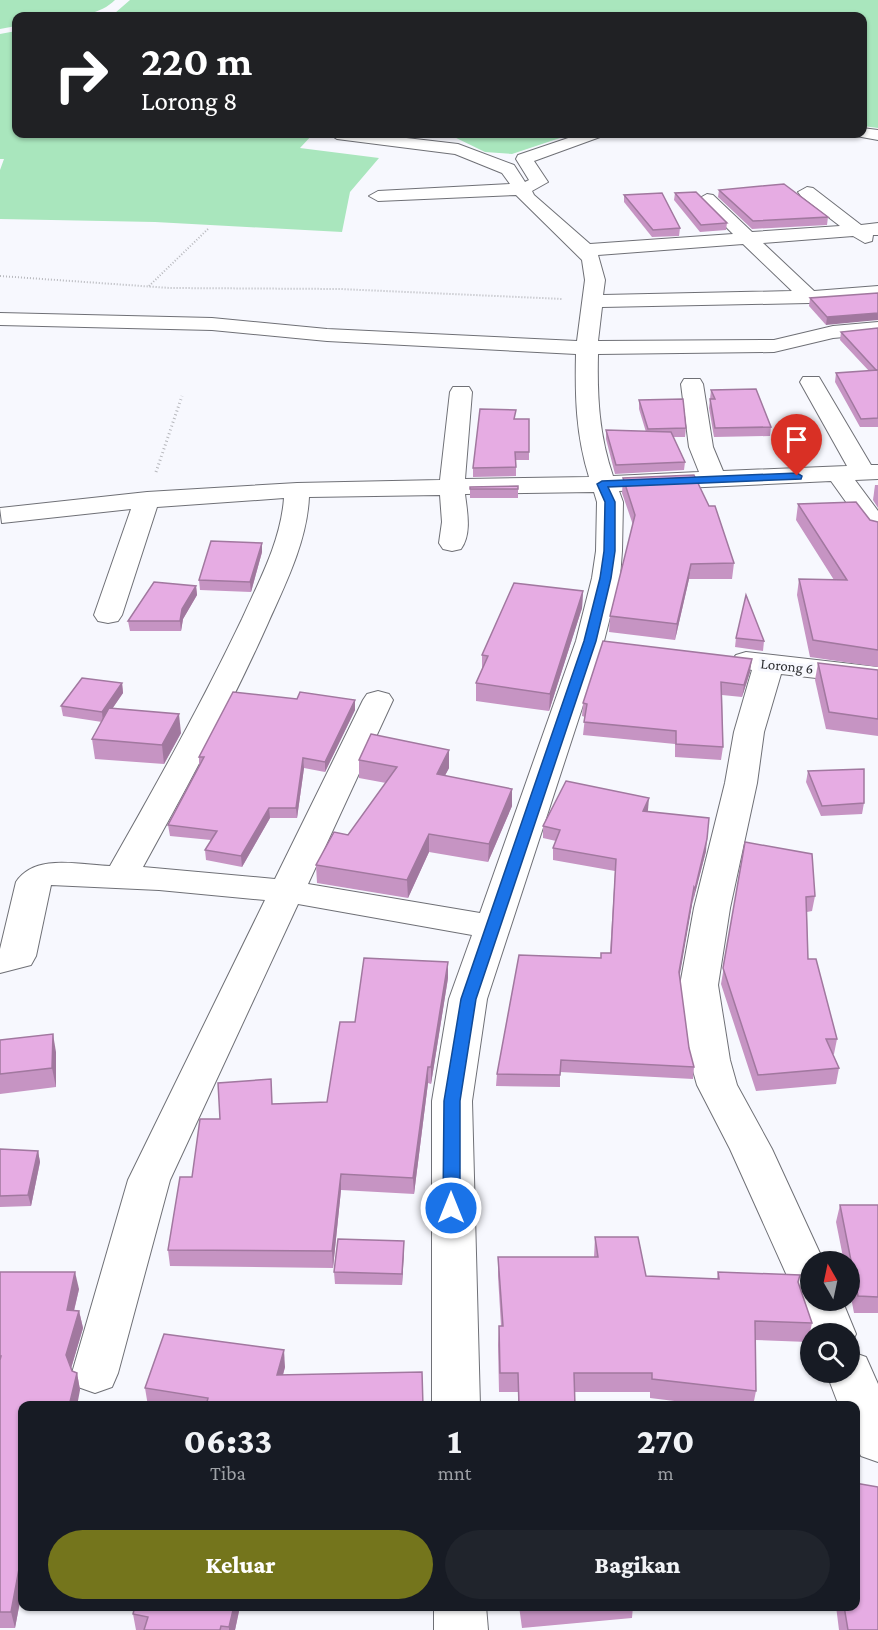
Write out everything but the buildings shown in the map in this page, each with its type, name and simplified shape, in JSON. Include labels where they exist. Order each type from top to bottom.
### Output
[{"type":"street","points":[[369,138],[458,149],[508,169],[538,209],[586,250],[594,272],[594,301],[587,348],[589,426],[591,446],[610,502],[609,551],[601,643],[497,910],[494,927],[468,999],[452,1101],[456,1401]]},
{"type":"street","points":[[378,196],[522,189],[539,182],[524,159],[583,138]]},
{"type":"street","points":[[807,192],[878,247]]},
{"type":"street","points":[[707,199],[809,297]]},
{"type":"street","points":[[586,250],[634,239],[746,238],[878,229]]},
{"type":"street","points":[[594,301],[809,297],[878,292]]},
{"type":"street","points":[[0,319],[212,324],[327,334],[587,348],[774,346],[833,332],[878,328]]},
{"type":"street","points":[[811,382],[860,473],[878,529]]},
{"type":"street","points":[[692,384],[701,447],[714,479]]},
{"type":"street","points":[[452,543],[455,522],[452,486],[460,392]]},
{"type":"street","points":[[2,515],[147,500],[297,490],[602,484],[860,473]]},
{"type":"street","points":[[122,877],[179,773],[252,628],[289,539],[297,510],[297,490]]},
{"type":"street","points":[[108,615],[147,500]]},
{"type":"street","name":"Lorong 6","points":[[724,659],[878,676]]},
{"type":"street","points":[[769,664],[749,732],[741,783],[712,908],[699,985],[700,1006],[717,1085],[751,1149],[800,1256]]},
{"type":"street","points":[[95,1373],[149,1180],[378,700]]},
{"type":"street","points":[[0,961],[18,956],[33,882],[44,874],[122,877],[286,891],[494,927]]},
{"type":"street","points":[[854,1383],[878,1441]]},
{"type":"street","points":[[460,1611],[461,1630]]},
{"type":"path","points":[[149,286],[209,228]]},
{"type":"path","points":[[0,276],[224,290],[340,289],[594,301]]},
{"type":"path","points":[[147,500],[182,396]]},
{"type":"green space","points":[[0,0],[115,0],[94,12],[12,12],[12,27],[0,29]]},
{"type":"green space","points":[[130,0],[878,0],[878,128],[867,127],[867,12],[116,12]]},
{"type":"green space","points":[[12,32],[12,138],[309,138],[300,148],[379,158],[350,192],[342,232],[155,222],[0,219],[0,170],[4,159],[0,159],[0,34]]},
{"type":"green space","points":[[456,138],[560,138],[512,154],[485,152]]},
{"type":"route","points":[[451,1208],[452,1101],[468,999],[590,641],[606,578],[609,551],[610,502],[602,484],[797,476]]}]
